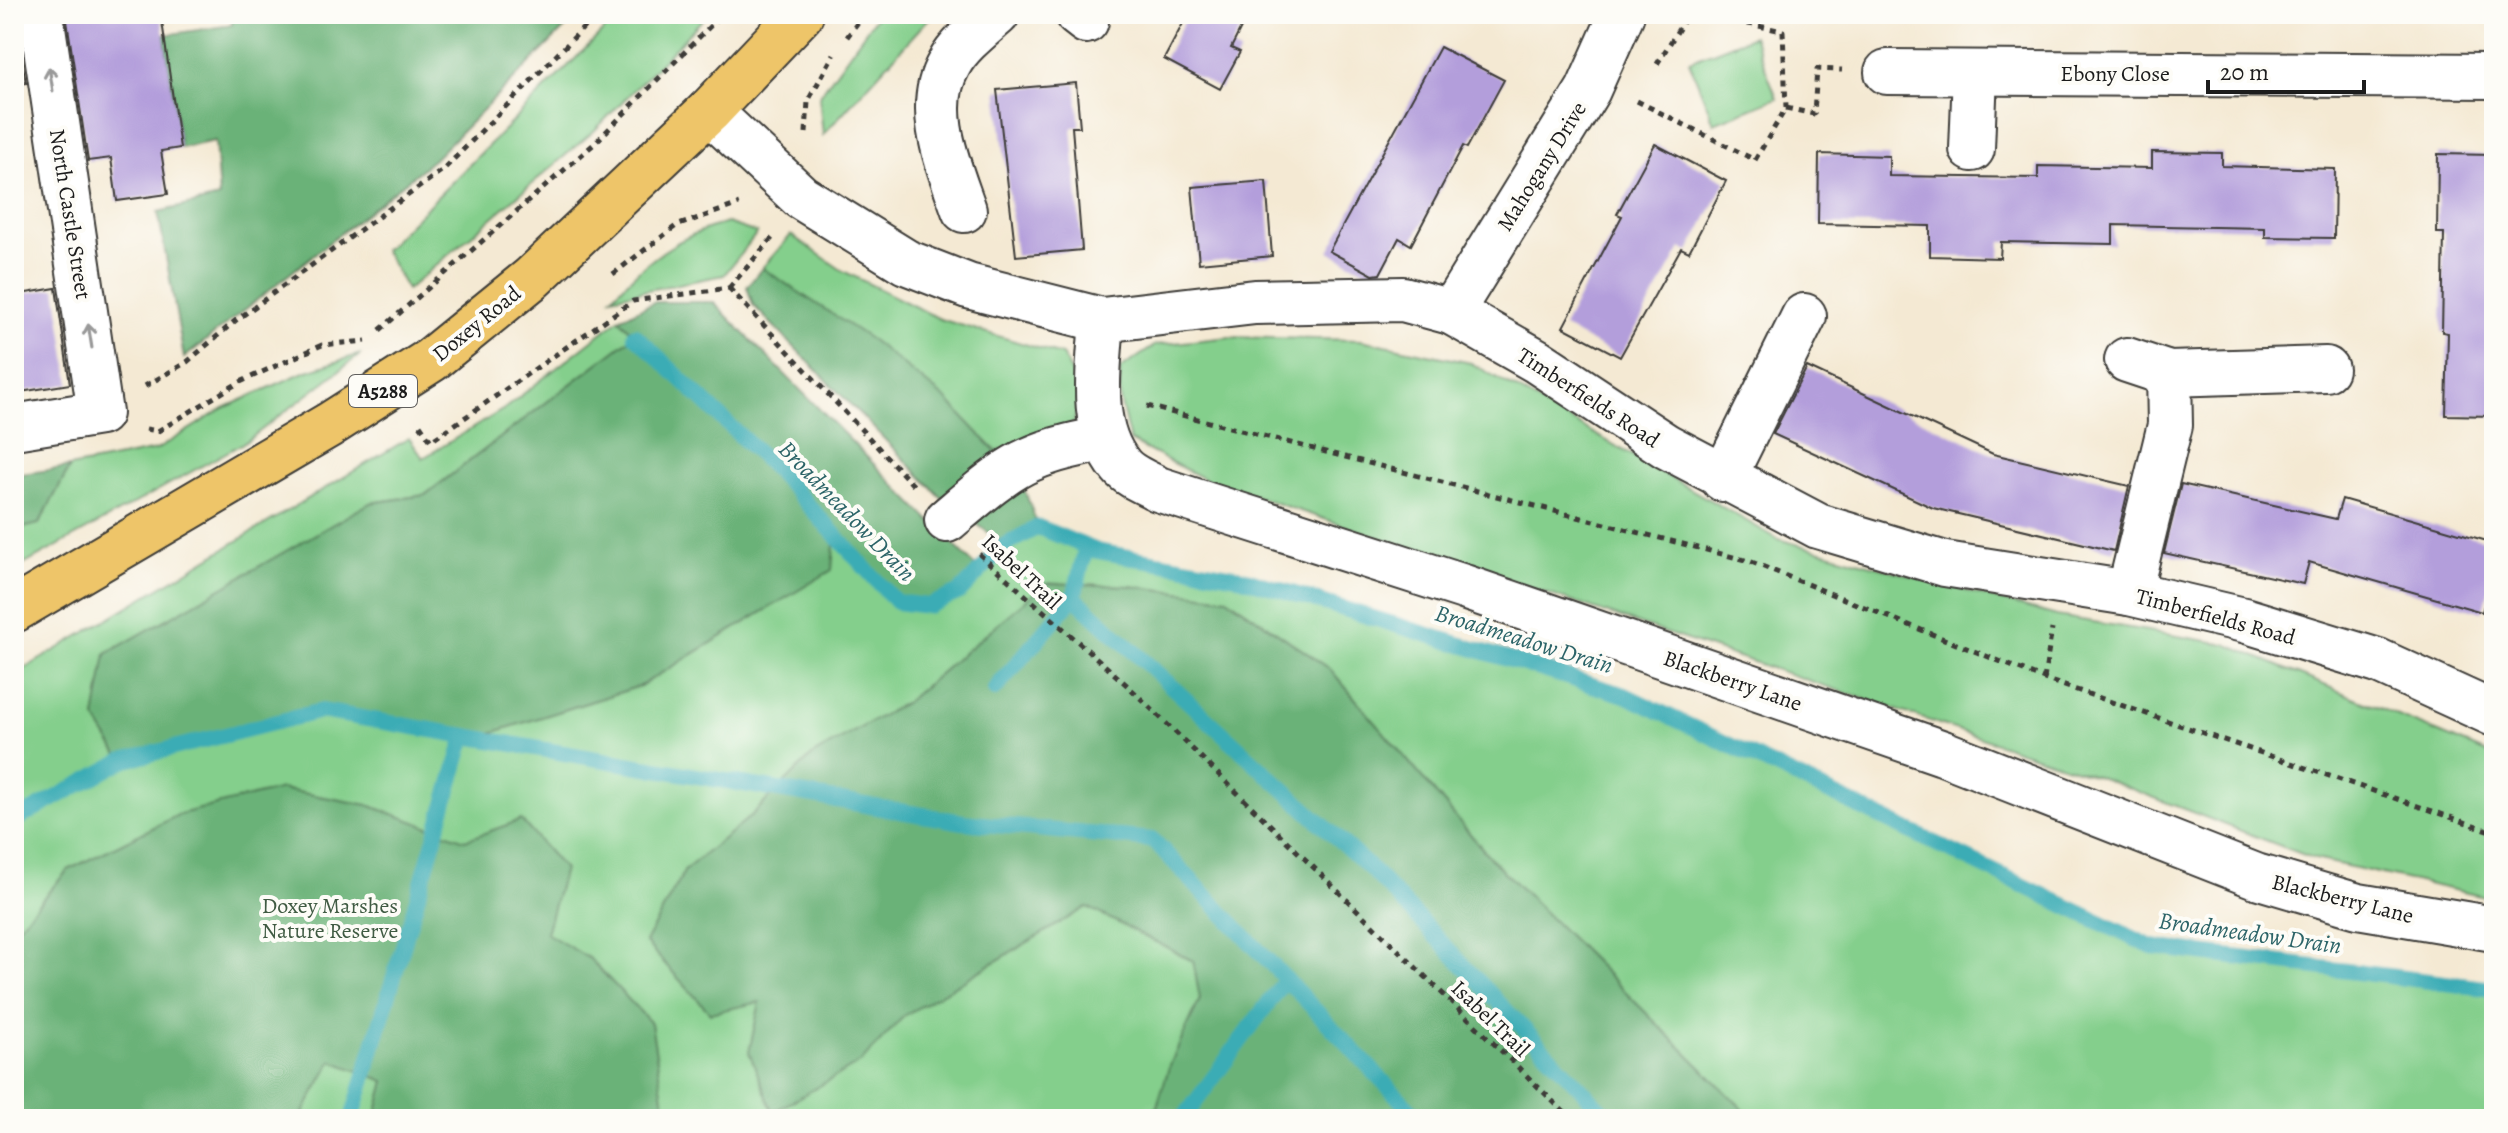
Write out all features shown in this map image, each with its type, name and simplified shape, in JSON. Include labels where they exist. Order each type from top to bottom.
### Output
[{"type":"main road","name":"Doxey Road","points":[[14,610],[329,425],[431,360],[532,278],[709,111],[801,14]]},
{"type":"street","name":"North Castle Street","points":[[41,14],[100,413]]},
{"type":"street","name":"Mahogany Drive","points":[[1451,312],[1588,90],[1616,16]]},
{"type":"street","points":[[964,210],[946,154],[937,110],[948,64],[987,23]]},
{"type":"street","name":"Ebony Close","points":[[1887,72],[2494,76]]},
{"type":"street","points":[[1972,149],[1975,73]]},
{"type":"street","name":"Timberfields Road","points":[[709,111],[801,197],[906,262],[968,286],[1102,320],[1270,302],[1403,299],[1451,312],[1537,361],[1723,479],[1818,526],[1945,564],[2129,593],[2244,620],[2378,661],[2491,706]]},
{"type":"street","points":[[1723,479],[1804,316]]},
{"type":"street","name":"Blackberry Lane","points":[[1102,320],[1098,393],[1105,439],[1122,469],[1158,489],[1464,587],[1928,748],[2256,876],[2358,906],[2494,929]]},
{"type":"street","points":[[2127,360],[2169,374],[2326,369]]},
{"type":"street","points":[[2129,593],[2170,425],[2169,374]]},
{"type":"street","points":[[14,427],[100,413]]},
{"type":"street","points":[[947,520],[1012,466],[1052,448],[1105,439]]},
{"type":"path","points":[[100,413],[187,362],[235,321],[444,169],[597,14]]},
{"type":"path","points":[[379,331],[594,144],[722,14]]},
{"type":"path","points":[[806,137],[808,101],[833,56],[864,14]]},
{"type":"path","points":[[1650,78],[1688,14]]},
{"type":"path","points":[[1643,90],[1636,102],[1755,160],[1786,108],[1783,31],[1700,14]]},
{"type":"path","points":[[1786,108],[1814,114],[1817,69],[1887,72]]},
{"type":"path","points":[[737,206],[750,215]]},
{"type":"path","points":[[417,422],[431,441],[633,301],[729,288],[777,232]]},
{"type":"path","name":"Isabel Trail","points":[[729,288],[978,554],[1128,686],[1571,1119]]},
{"type":"path","points":[[100,413],[136,429],[158,431],[238,383],[322,345],[367,341]]},
{"type":"path","points":[[1098,393],[1749,561],[2044,679],[2494,832]]},
{"type":"green space","points":[[232,14],[579,14],[434,159],[184,358],[158,212],[219,198],[215,141],[180,148],[164,35],[232,25]]},
{"type":"green space","points":[[620,14],[708,14],[594,131],[407,290],[384,250]]},
{"type":"green space","points":[[878,14],[933,14],[823,135],[819,96]]},
{"type":"green space","points":[[1753,36],[1777,98],[1714,123],[1689,61]]},
{"type":"green space","points":[[727,223],[757,233],[724,275],[612,297],[664,251],[693,234]]},
{"type":"green space","points":[[791,235],[843,271],[940,319],[1062,355],[1080,388],[1074,424],[997,452],[914,376],[762,268]]},
{"type":"green space","points":[[762,268],[873,341],[947,400],[1020,477],[1038,527],[1005,545],[941,497],[753,305],[747,287]]},
{"type":"green space","points":[[654,302],[713,302],[980,571],[956,592],[935,603],[916,605],[900,600],[884,588],[835,533],[832,570],[640,686],[475,738],[321,711],[122,761],[95,718],[106,654],[370,503],[425,495],[635,335],[619,319]]},
{"type":"green space","name":"Doxey Marshes Nature Reserve","points":[[619,319],[635,335],[425,495],[370,503],[122,761],[321,711],[475,738],[640,686],[831,570],[834,533],[896,602],[960,592],[1005,545],[1038,527],[1097,551],[1236,576],[1625,695],[2152,947],[2494,989],[2494,1119],[1753,1119],[1492,860],[1330,669],[1227,598],[1130,586],[1046,583],[906,702],[813,755],[778,790],[1153,840],[1419,1119],[14,1119],[14,675],[409,438],[423,458],[504,409]]},
{"type":"green space","points":[[1229,337],[1361,340],[1471,363],[1778,539],[2057,616],[2226,644],[2494,756],[2494,899],[2315,859],[2110,781],[1204,479],[1130,441],[1120,400],[1120,369],[1156,345]]},
{"type":"green space","points":[[361,354],[247,441],[14,570],[14,530],[39,524],[70,467],[156,450],[224,408],[304,372]]},
{"type":"green space","points":[[70,467],[39,524],[14,530],[14,475]]},
{"type":"green space","points":[[1046,583],[1130,586],[1227,598],[1330,669],[1492,860],[1753,1119],[1153,1119],[1169,1067],[1200,999],[1193,961],[1087,907],[904,1016],[860,1063],[773,1112],[749,1052],[760,1002],[710,1013],[645,942],[685,870],[751,816],[813,755],[906,702]]},
{"type":"green space","name":"Doxey Marshes Nature Reserve","points":[[281,789],[368,805],[465,840],[521,820],[564,869],[546,933],[590,959],[651,1023],[664,1104],[657,1119],[375,1119],[385,1081],[332,1061],[300,1119],[14,1119],[14,931],[68,870],[180,814]]},
{"type":"building","points":[[14,14],[26,83],[14,84]]},
{"type":"building","points":[[66,14],[161,14],[180,148],[161,151],[168,194],[117,201],[111,158],[88,161]]},
{"type":"building","points":[[1188,14],[1248,14],[1231,48],[1240,52],[1220,89],[1164,59]]},
{"type":"building","points":[[1440,47],[1504,80],[1467,148],[1463,146],[1411,245],[1399,238],[1380,274],[1373,275],[1329,251]]},
{"type":"building","points":[[1076,83],[1080,127],[1072,127],[1082,250],[1016,256],[997,90]]},
{"type":"building","points":[[1655,144],[1726,181],[1689,252],[1681,248],[1620,357],[1563,327],[1622,216],[1617,214]]},
{"type":"building","points":[[2152,152],[2222,153],[2222,166],[2335,169],[2334,238],[2265,237],[2265,228],[2113,225],[2113,244],[2001,242],[2000,258],[1930,256],[1930,226],[1818,224],[1819,154],[1889,156],[1889,176],[2038,178],[2038,166],[2152,168]]},
{"type":"building","points":[[2438,154],[2494,155],[2494,416],[2446,415],[2448,333],[2442,332],[2444,233],[2437,233]]},
{"type":"building","points":[[1266,181],[1272,256],[1199,263],[1192,187]]},
{"type":"building","points":[[56,288],[70,384],[14,393],[14,295]]},
{"type":"building","points":[[1807,367],[1993,454],[2129,486],[2114,551],[1933,508],[1773,434]]},
{"type":"building","points":[[2181,484],[2336,519],[2342,499],[2494,543],[2494,572],[2482,612],[2309,562],[2303,584],[2164,553]]},
{"type":"waterway","name":"Broadmeadow Drain","points":[[635,335],[779,473],[896,602],[928,606],[960,592],[1005,545],[1038,527],[1097,551],[1236,576],[1625,695],[2152,947],[2494,989]]},
{"type":"waterway","points":[[1086,547],[1074,597],[1373,871],[1610,1119]]},
{"type":"waterway","points":[[995,689],[1074,597]]},
{"type":"waterway","points":[[14,821],[122,761],[321,711],[963,822],[1153,840],[1419,1119]]},
{"type":"waterway","points":[[352,1119],[465,736]]},
{"type":"waterway","points":[[1183,1119],[1286,979]]}]
